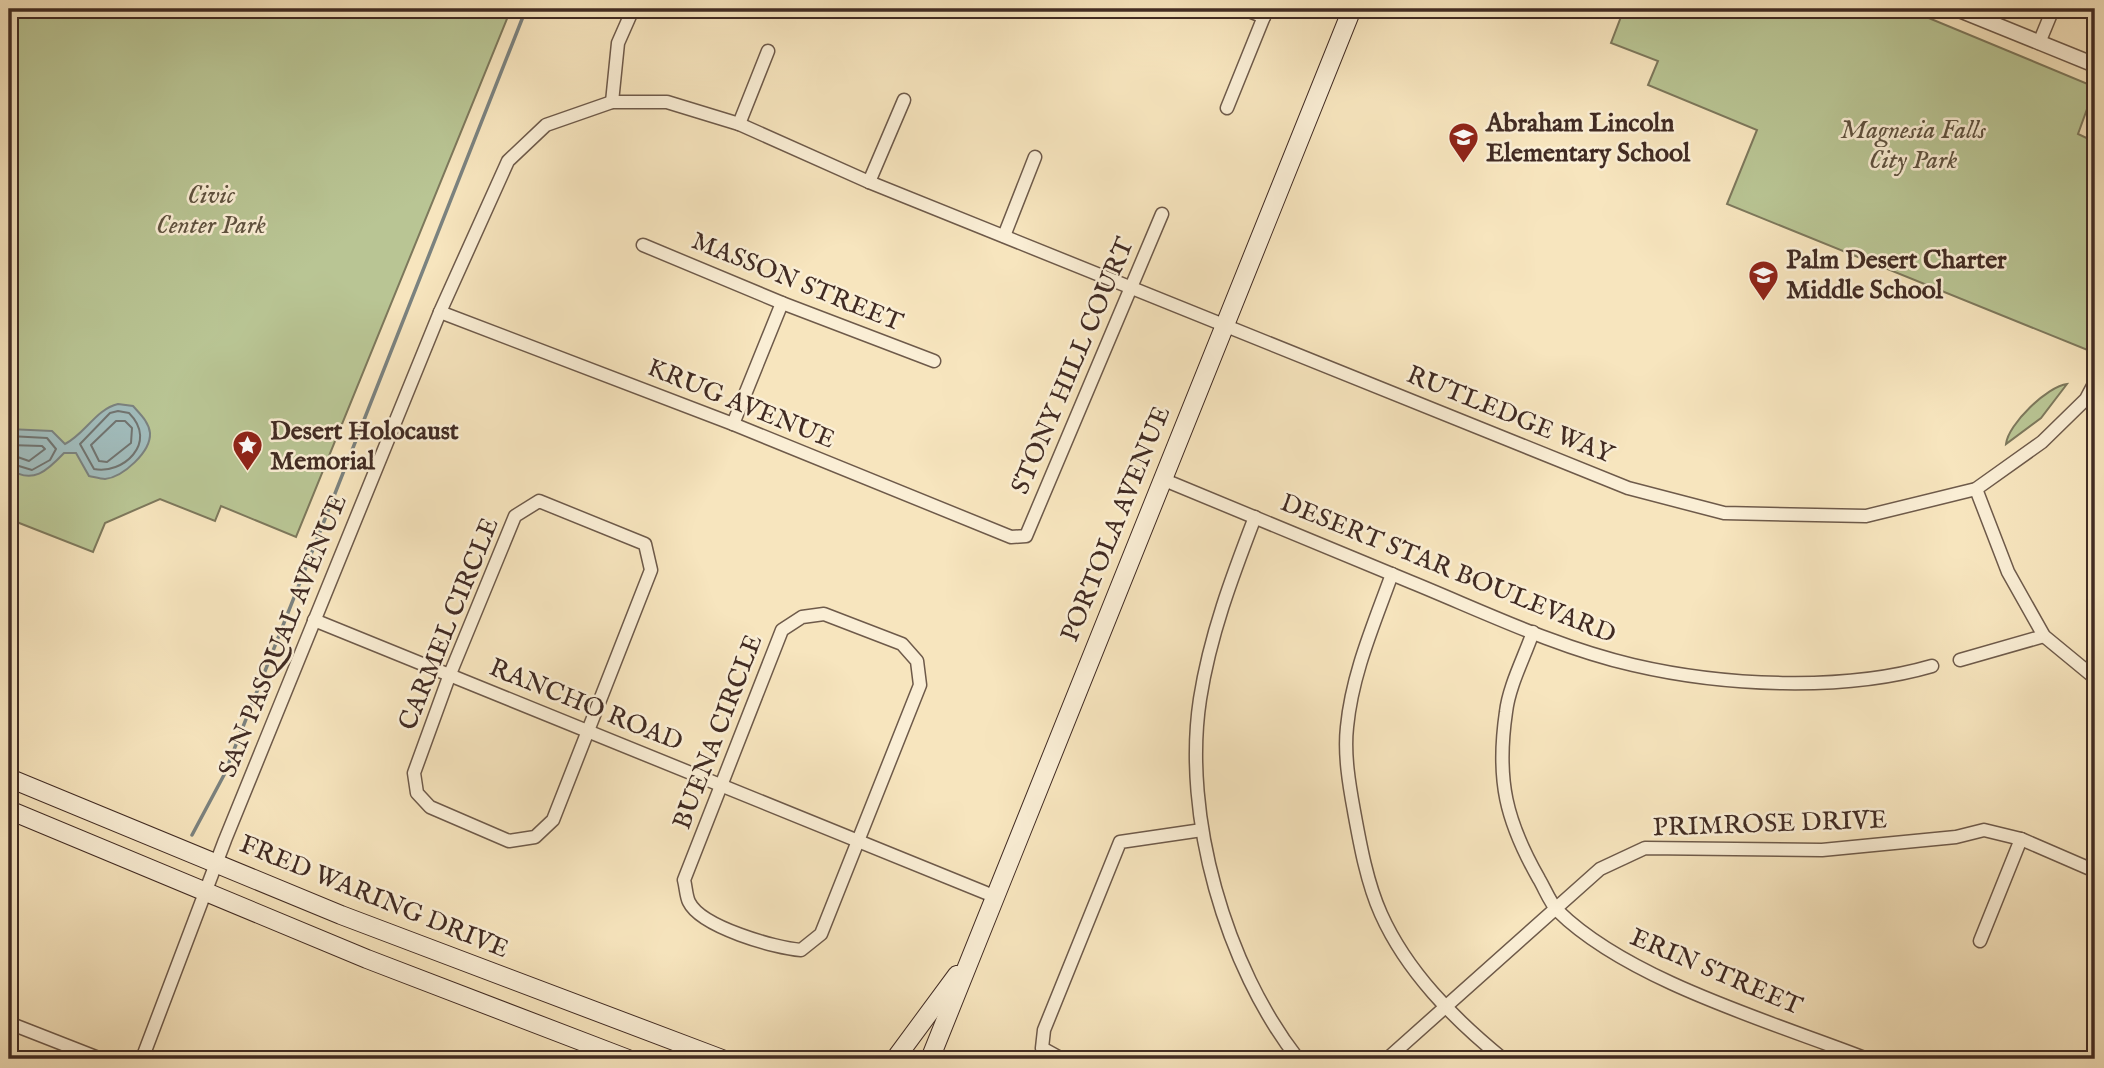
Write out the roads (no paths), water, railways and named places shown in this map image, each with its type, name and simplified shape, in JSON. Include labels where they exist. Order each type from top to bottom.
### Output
[{"type":"main road","name":"PORTOLA AVENUE","points":[[930,1059],[1352,9]]},
{"type":"main road","name":"FRED WARING DRIVE","points":[[9,778],[341,915],[722,1059]]},
{"type":"main road","points":[[9,810],[367,960],[628,1059]]},
{"type":"main road","points":[[895,1059],[972,956]]},
{"type":"street","points":[[612,102],[618,43],[633,9]]},
{"type":"street","points":[[1227,108],[1265,13],[1244,9]]},
{"type":"street","points":[[1956,9],[2095,65]]},
{"type":"street","points":[[2039,43],[2053,9]]},
{"type":"street","points":[[739,124],[768,51]]},
{"type":"street","points":[[869,181],[904,100]]},
{"type":"street","name":"SAN PASQUAL AVENUE","points":[[142,1059],[314,620],[440,312],[508,160],[546,125],[612,102],[667,102],[739,124],[896,191]]},
{"type":"street","points":[[1004,236],[1035,157]]},
{"type":"street","name":"RUTLEDGE WAY","points":[[896,191],[1628,488],[1724,513],[1866,516],[1976,489],[2042,442],[2085,399],[2095,382]]},
{"type":"street","name":"STONY HILL COURT","points":[[1026,536],[1162,214]]},
{"type":"street","name":"MASSON STREET","points":[[643,245],[782,303],[934,360]]},
{"type":"street","points":[[733,425],[782,303]]},
{"type":"street","name":"KRUG AVENUE","points":[[440,312],[733,425],[1011,537],[1026,536]]},
{"type":"street","name":"DESERT STAR BOULEVARD","points":[[1162,479],[1533,632],[1633,665],[1729,680],[1824,683],[1911,673],[1932,666]]},
{"type":"street","points":[[1976,489],[2008,572],[2044,636],[2095,678]]},
{"type":"street","name":"CARMEL CIRCLE","points":[[538,501],[645,544],[651,570],[588,731],[553,820],[535,838],[509,841],[430,807],[416,793],[414,774],[450,674],[515,516],[538,501]]},
{"type":"street","points":[[1255,517],[1219,610],[1200,701],[1197,762],[1202,830],[1232,940],[1275,1030],[1298,1059]]},
{"type":"street","points":[[1392,574],[1362,654],[1346,727],[1349,783],[1360,844],[1381,914],[1411,963],[1445,1008],[1503,1059]]},
{"type":"street","name":"BUENA CIRCLE","points":[[824,614],[902,644],[917,661],[920,685],[857,843],[821,934],[801,950],[779,948],[704,919],[689,902],[684,880],[782,630],[802,617],[824,614]]},
{"type":"street","name":"RANCHO ROAD","points":[[314,620],[857,843],[996,897]]},
{"type":"street","name":"ERIN STREET","points":[[1533,632],[1506,710],[1502,761],[1504,798],[1518,842],[1557,910],[1611,952],[1663,979],[1867,1059]]},
{"type":"street","points":[[1960,660],[1986,655],[2044,636]]},
{"type":"street","points":[[1062,1059],[1042,1048],[1044,1030],[1120,842],[1202,830]]},
{"type":"street","name":"PRIMROSE DRIVE","points":[[1387,1059],[1600,869],[1645,848],[1822,850],[1956,837],[1984,830],[2021,839],[2095,871]]},
{"type":"street","points":[[1980,941],[2021,839]]},
{"type":"street","points":[[9,1023],[101,1059]]},
{"type":"water","points":[[118,404],[133,406],[146,422],[150,433],[141,455],[120,474],[105,479],[89,476],[76,453],[64,453],[46,470],[32,476],[25,476],[9,468],[9,429],[52,431],[65,444],[103,411]]},
{"type":"waterway","points":[[192,835],[224,775],[526,9]]},
{"type":"place","name":"Abraham Lincoln Elementary School","points":[[1463,165]]},
{"type":"place","name":"Palm Desert Charter Middle School","points":[[1763,302]]},
{"type":"place","name":"Desert Holocaust Memorial","points":[[247,473]]},
{"type":"park label","name":"Magnesia Falls City Park","points":[[1913,145]]},
{"type":"park label","name":"Civic Center Park","points":[[211,210]]}]
